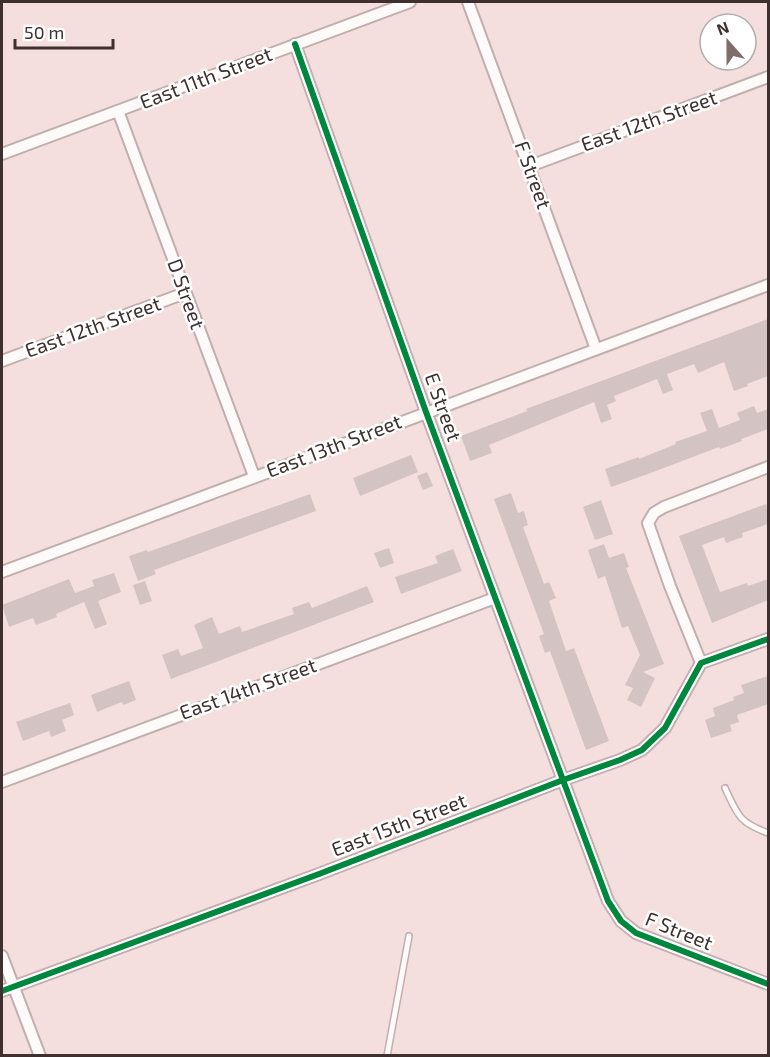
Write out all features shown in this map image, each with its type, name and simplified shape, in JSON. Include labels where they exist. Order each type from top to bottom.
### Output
[{"type":"street","name":"East 11th Street","points":[[2,154],[410,2]]},
{"type":"street","name":"F Street","points":[[468,2],[596,349]]},
{"type":"street","name":"E Street","points":[[295,44],[426,412],[563,780]]},
{"type":"street","name":"East 12th Street","points":[[530,166],[768,77]]},
{"type":"street","name":"D Street","points":[[118,111],[254,476]]},
{"type":"street","name":"East 13th Street","points":[[2,572],[768,285]]},
{"type":"street","name":"East 12th Street","points":[[2,361],[185,293]]},
{"type":"street","points":[[768,467],[664,507],[654,513],[648,523],[701,663],[768,639]]},
{"type":"street","name":"East 14th Street","points":[[2,782],[495,598]]},
{"type":"street","name":"East 15th Street","points":[[2,991],[319,874],[642,750],[665,728],[701,663]]},
{"type":"street","name":"F Street","points":[[563,780],[608,901],[621,921],[636,933],[768,984]]},
{"type":"street","points":[[2,956],[40,1056]]},
{"type":"lane","points":[[725,788],[742,820],[768,833]]},
{"type":"lane","points":[[387,1056],[409,936]]},
{"type":"building","points":[[768,319],[768,376],[747,384],[748,386],[734,391],[724,362],[698,373],[694,364],[667,374],[673,390],[663,394],[657,379],[614,396],[616,401],[607,405],[612,419],[601,423],[594,402],[489,445],[492,453],[470,461],[461,436],[527,411],[526,409]]},
{"type":"building","points":[[754,406],[757,413],[768,409],[768,429],[741,439],[742,441],[720,449],[719,447],[611,487],[605,469],[639,457],[639,459],[676,444],[675,442],[707,431],[700,413],[712,409],[719,428],[740,420],[737,413]]},
{"type":"building","points":[[411,455],[418,472],[360,496],[353,478]]},
{"type":"building","points":[[427,472],[433,486],[423,490],[417,476]]},
{"type":"building","points":[[511,493],[518,513],[524,511],[528,525],[523,527],[544,584],[549,582],[556,598],[549,601],[566,651],[574,648],[609,741],[586,750],[550,651],[545,653],[539,636],[544,634],[494,499]]},
{"type":"building","points":[[310,494],[316,511],[154,570],[156,574],[138,581],[129,556],[147,550],[148,552]]},
{"type":"building","points":[[601,500],[613,534],[595,540],[583,507]]},
{"type":"building","points":[[766,504],[768,524],[742,533],[743,537],[726,543],[724,537],[702,545],[720,592],[768,579],[768,600],[712,623],[679,536]]},
{"type":"building","points":[[604,544],[609,558],[624,553],[629,567],[626,568],[664,664],[643,672],[655,678],[641,707],[627,700],[633,688],[625,685],[640,655],[628,626],[622,628],[605,576],[598,579],[588,550]]},
{"type":"building","points":[[389,548],[394,563],[380,568],[374,553]]},
{"type":"building","points":[[453,549],[462,571],[401,594],[395,577],[438,563],[435,556]]},
{"type":"building","points":[[114,573],[121,592],[98,601],[107,624],[95,629],[84,602],[56,614],[57,617],[36,625],[33,618],[9,627],[2,605],[69,579],[75,593],[94,586],[92,580]]},
{"type":"building","points":[[145,581],[152,601],[140,605],[133,585]]},
{"type":"building","points":[[367,586],[374,602],[171,679],[162,655],[178,649],[181,656],[203,648],[194,625],[212,617],[219,634],[240,626],[242,632],[294,614],[292,608],[309,602],[312,608]]},
{"type":"building","points":[[768,676],[768,704],[737,715],[739,722],[730,725],[732,731],[711,738],[705,720],[715,716],[713,708],[734,700],[733,697],[744,693],[741,685]]},
{"type":"building","points":[[129,681],[136,700],[123,705],[122,702],[97,712],[91,695]]},
{"type":"building","points":[[70,703],[74,715],[62,720],[66,731],[51,737],[49,731],[23,741],[16,722]]},
{"type":"cycle path","points":[[295,44],[426,412],[608,901],[621,921],[636,933],[768,984]]},
{"type":"cycle path","points":[[2,991],[319,874],[642,750],[665,728],[701,663],[768,639]]}]
